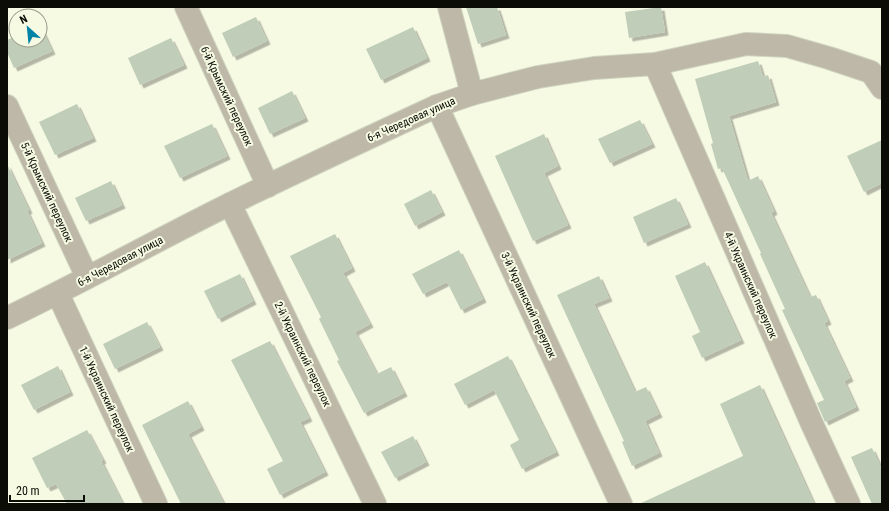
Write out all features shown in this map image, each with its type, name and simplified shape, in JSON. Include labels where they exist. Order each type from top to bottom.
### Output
[{"type":"street","name":"6-й Крымский переулок","points":[[186,7],[268,186]]},
{"type":"street","points":[[449,7],[472,94]]},
{"type":"street","name":"6-я Чередовая улица","points":[[7,318],[58,294],[230,204],[437,106],[472,94],[538,77],[594,68],[655,64],[746,44],[787,46],[829,58],[877,80]]},
{"type":"street","name":"4-й Украинский переулок","points":[[655,64],[812,424],[849,504]]},
{"type":"street","name":"5-й Крымский переулок","points":[[7,106],[87,278]]},
{"type":"street","name":"3-й Украинский переулок","points":[[437,106],[621,504]]},
{"type":"street","name":"2-й Украинский переулок","points":[[230,204],[375,504]]},
{"type":"street","name":"1-й Украинский переулок","points":[[58,294],[156,504]]},
{"type":"building","points":[[466,7],[497,7],[506,35],[478,44]]},
{"type":"building","points":[[661,7],[665,32],[629,38],[625,12]]},
{"type":"building","points":[[256,17],[267,41],[233,57],[222,33]]},
{"type":"building","points":[[413,27],[427,58],[381,80],[366,49]]},
{"type":"building","points":[[171,38],[184,65],[140,85],[128,58]]},
{"type":"building","points":[[7,40],[8,48],[48,48],[48,42],[52,51],[14,68],[7,52]]},
{"type":"building","points":[[758,61],[763,77],[768,75],[776,102],[729,116],[748,181],[758,176],[774,211],[771,213],[810,297],[816,295],[828,321],[824,323],[850,378],[844,381],[856,407],[825,422],[817,403],[824,400],[782,310],[785,309],[722,168],[718,169],[711,144],[713,143],[695,79]]},
{"type":"building","points":[[292,91],[305,118],[270,134],[258,108]]},
{"type":"building","points":[[77,104],[93,138],[55,155],[39,122]]},
{"type":"building","points":[[640,120],[652,144],[610,163],[598,139]]},
{"type":"building","points":[[212,124],[227,156],[180,178],[164,146]]},
{"type":"building","points":[[544,134],[558,166],[544,173],[568,225],[533,241],[495,156]]},
{"type":"building","points":[[882,140],[882,183],[864,192],[847,156]]},
{"type":"building","points":[[7,164],[29,210],[27,211],[42,243],[7,260]]},
{"type":"building","points":[[111,181],[122,205],[86,221],[75,198]]},
{"type":"building","points":[[431,190],[442,212],[415,226],[404,204]]},
{"type":"building","points":[[676,198],[688,224],[644,243],[633,217]]},
{"type":"building","points":[[335,234],[352,268],[343,273],[370,324],[355,332],[377,374],[391,367],[404,393],[364,413],[337,361],[339,360],[319,319],[321,317],[290,256]]},
{"type":"building","points":[[459,250],[483,299],[461,310],[447,282],[423,294],[412,274]]},
{"type":"building","points":[[705,262],[741,340],[702,358],[692,336],[700,332],[675,276]]},
{"type":"building","points":[[240,274],[253,301],[218,319],[204,291]]},
{"type":"building","points":[[599,276],[609,298],[594,304],[635,392],[646,387],[659,414],[645,421],[659,453],[632,466],[622,442],[624,441],[557,295]]},
{"type":"building","points":[[147,322],[160,347],[115,369],[103,344]]},
{"type":"building","points":[[270,341],[309,418],[300,422],[325,472],[280,495],[267,469],[283,461],[231,360]]},
{"type":"building","points":[[508,356],[556,452],[522,469],[510,445],[519,440],[494,390],[465,405],[454,384]]},
{"type":"building","points":[[58,366],[70,392],[34,410],[21,385]]},
{"type":"building","points":[[760,385],[814,504],[639,504],[743,456],[720,404]]},
{"type":"building","points":[[188,401],[201,427],[188,434],[224,504],[181,504],[142,425]]},
{"type":"building","points":[[87,430],[103,460],[101,461],[123,504],[67,504],[56,484],[47,488],[32,458]]},
{"type":"building","points":[[413,436],[426,462],[395,478],[381,452]]},
{"type":"building","points":[[872,448],[882,470],[882,504],[872,504],[851,457]]}]
